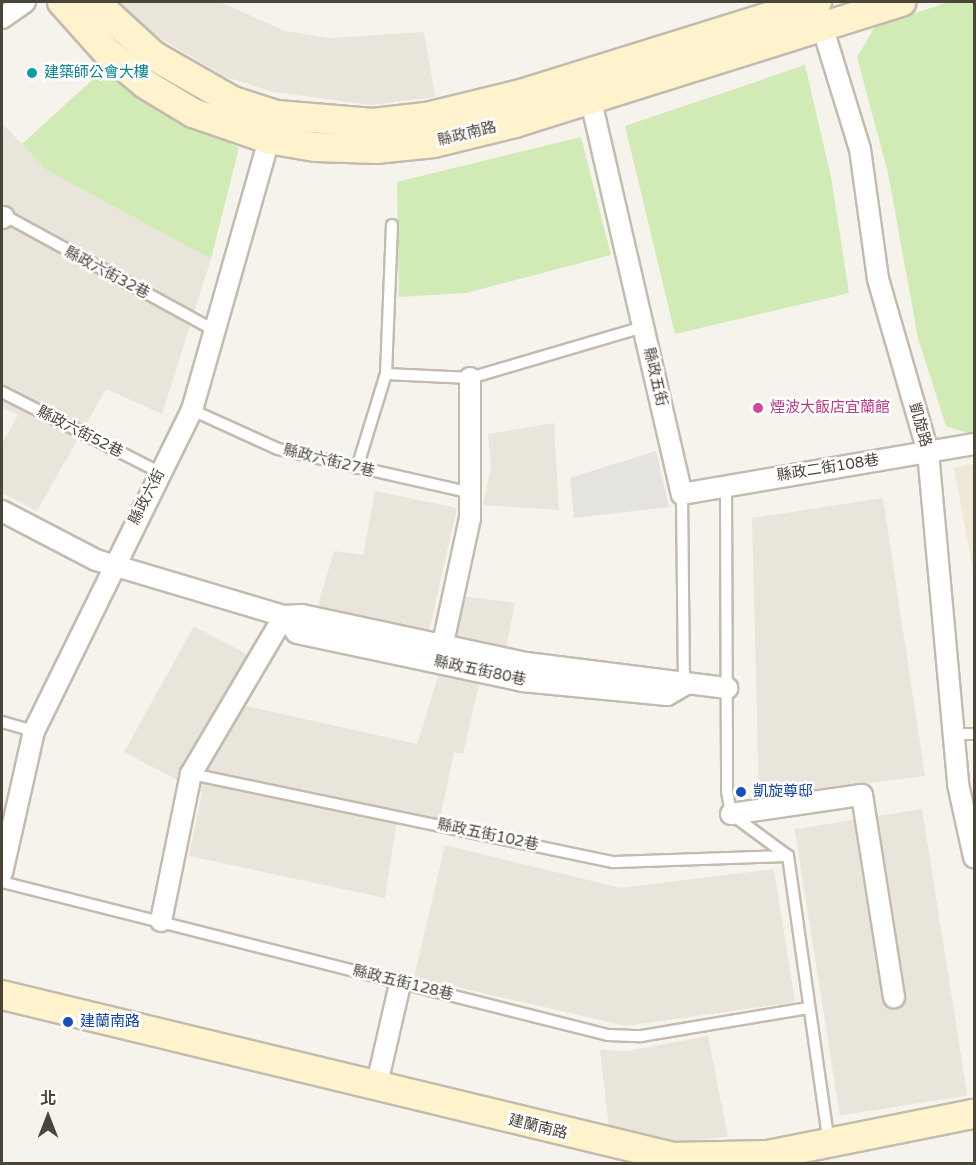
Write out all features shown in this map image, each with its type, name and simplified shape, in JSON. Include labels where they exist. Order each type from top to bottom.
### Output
[{"type":"street","points":[[2,18],[25,2]]},
{"type":"street","name":"縣政南路","points":[[62,2],[146,84],[193,112],[273,127],[373,123],[426,117],[587,87],[817,7],[902,2]]},
{"type":"street","name":"縣政南路","points":[[95,2],[124,31],[187,76],[273,127]]},
{"type":"street","name":"凱旋路","points":[[817,7],[860,149],[878,279],[928,452],[953,734],[971,824],[975,857]]},
{"type":"street","name":"縣政五街","points":[[587,87],[682,494]]},
{"type":"street","name":"縣政六街","points":[[2,873],[34,731],[159,472],[192,410],[273,127]]},
{"type":"street","points":[[441,654],[472,493],[470,378]]},
{"type":"street","name":"縣政二街108巷","points":[[682,494],[975,444]]},
{"type":"street","name":"縣政五街80巷","points":[[2,511],[96,560],[116,563],[284,616],[302,615],[441,654],[522,681],[667,695],[684,685],[727,688]]},
{"type":"street","points":[[161,921],[191,774],[284,616]]},
{"type":"street","points":[[731,814],[862,795],[894,997]]},
{"type":"street","points":[[376,1088],[400,984]]},
{"type":"street","name":"建蘭南路","points":[[2,995],[376,1088],[673,1157],[718,1159],[830,1145],[975,1114]]},
{"type":"lane","name":"縣政六街32巷","points":[[2,216],[214,330]]},
{"type":"lane","points":[[357,468],[386,374],[392,225]]},
{"type":"lane","points":[[386,374],[470,378],[643,327]]},
{"type":"lane","name":"縣政六街52巷","points":[[2,392],[159,472]]},
{"type":"lane","name":"縣政六街27巷","points":[[192,410],[278,448],[472,493]]},
{"type":"lane","points":[[726,485],[727,688],[731,814],[788,856],[808,1008],[830,1145]]},
{"type":"lane","name":"縣政五街","points":[[682,494],[684,685]]},
{"type":"lane","points":[[2,722],[34,731]]},
{"type":"lane","points":[[953,734],[975,734]]},
{"type":"lane","name":"縣政五街102巷","points":[[191,774],[613,862],[788,856]]},
{"type":"lane","name":"縣政五街128巷","points":[[2,882],[400,984],[623,1037],[808,1008]]},
{"type":"shaded area","points":[[117,2],[220,2],[285,31],[330,38],[424,32],[435,97],[371,105],[273,92],[226,77],[146,30]]},
{"type":"shaded area","points":[[2,123],[46,170],[211,259],[162,414],[106,389],[37,511],[2,493],[2,443],[18,415],[2,407]]},
{"type":"shaded area","points":[[554,423],[559,510],[483,505],[491,468],[488,434]]},
{"type":"shaded area","points":[[656,451],[669,507],[574,518],[570,478]]},
{"type":"shaded area","points":[[974,464],[974,576],[954,468]]},
{"type":"shaded area","points":[[375,491],[457,508],[429,631],[317,609],[334,551],[363,555]]},
{"type":"shaded area","points":[[883,498],[925,776],[759,797],[752,518]]},
{"type":"shaded area","points":[[463,596],[515,603],[506,648],[488,645],[463,754],[454,752],[440,819],[398,812],[385,898],[189,856],[202,793],[124,752],[194,626],[250,656],[224,701],[417,744]]},
{"type":"shaded area","points":[[922,809],[967,1095],[840,1116],[795,829]]},
{"type":"shaded area","points":[[445,845],[621,888],[774,869],[795,1002],[626,1026],[414,977]]},
{"type":"shaded area","points":[[708,1036],[728,1137],[671,1142],[609,1128],[600,1050],[627,1051]]},
{"type":"green space","points":[[948,2],[974,2],[974,435],[946,426],[918,338],[888,173],[857,57],[875,27]]},
{"type":"green space","points":[[805,65],[831,177],[849,293],[675,334],[625,126]]},
{"type":"green space","points":[[102,71],[134,94],[239,148],[211,259],[46,170],[22,144]]},
{"type":"green space","points":[[581,137],[611,255],[466,293],[399,297],[397,182]]},
{"type":"place","name":"建築師公會大樓","points":[[32,73]]},
{"type":"place","name":"煙波大飯店宜蘭館","points":[[758,408]]},
{"type":"place","name":"凱旋尊邸","points":[[741,792]]},
{"type":"place","name":"建蘭南路","points":[[68,1022]]}]
